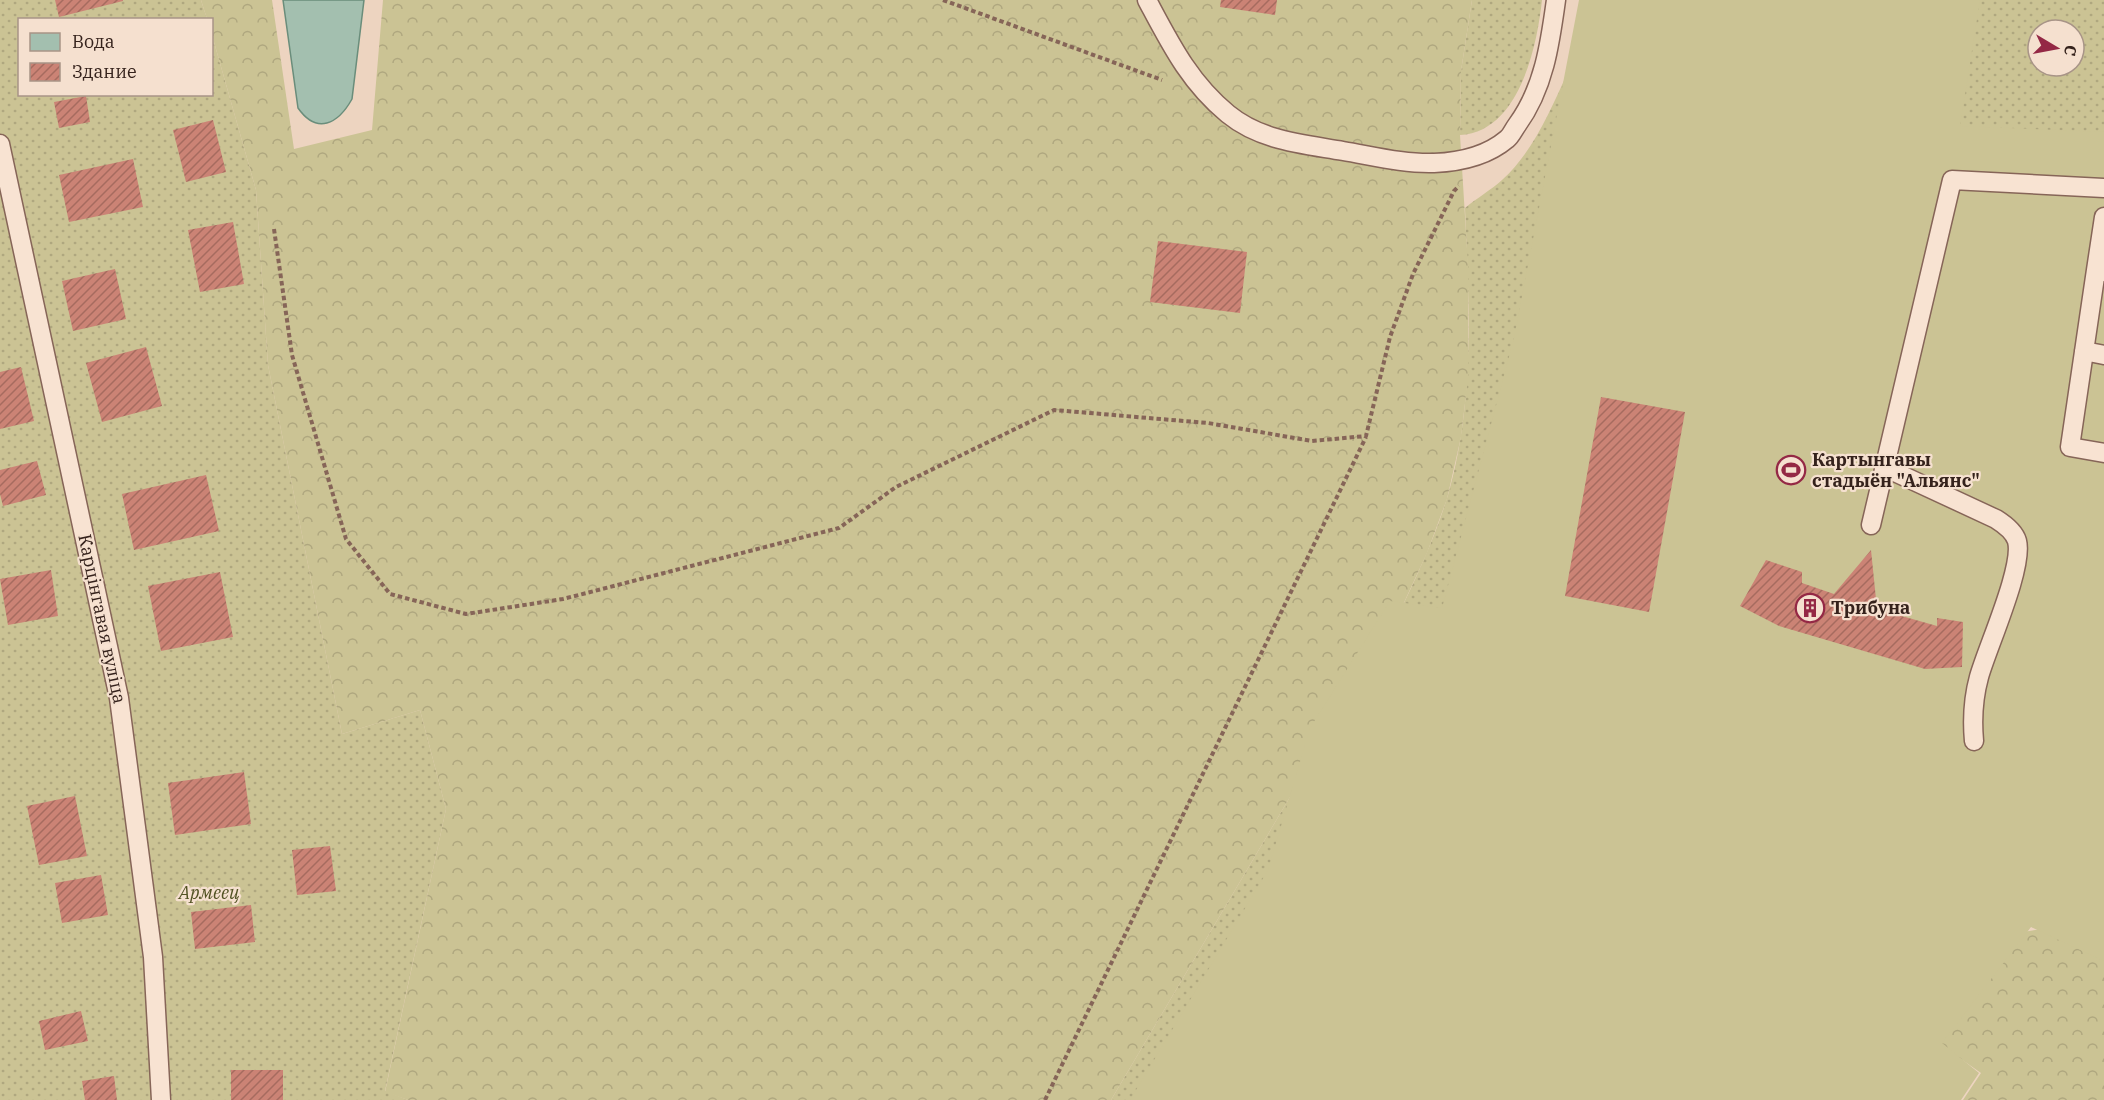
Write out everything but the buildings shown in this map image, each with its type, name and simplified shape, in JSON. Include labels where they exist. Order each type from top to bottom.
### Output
[{"type":"lane","points":[[1146,0],[1175,54],[1205,94],[1230,116],[1251,129],[1275,139],[1394,160],[1433,163],[1472,158],[1507,139],[1528,110],[1542,75],[1551,37],[1556,0]]},
{"type":"lane","name":"Карцінгавая вуліца","points":[[0,144],[119,698],[153,957],[161,1100]]},
{"type":"lane","points":[[1871,525],[1952,180],[2104,188]]},
{"type":"lane","points":[[2104,217],[2100,271],[2084,351],[2070,447],[2104,453]]},
{"type":"lane","points":[[2084,351],[2104,355]]},
{"type":"lane","points":[[1884,466],[1996,519],[2007,526],[2017,540],[2018,557],[2014,574],[1979,678],[1972,718],[1974,741]]},
{"type":"path","points":[[943,0],[1166,81]]},
{"type":"path","points":[[1045,1100],[1366,436],[1390,337],[1413,274],[1454,191],[1461,184]]},
{"type":"path","points":[[274,229],[292,356],[346,539],[390,594],[466,614],[563,599],[839,528],[896,487],[1054,410],[1208,423],[1312,441],[1366,436]]},
{"type":"green space","name":"Армеец","points":[[0,0],[201,0],[207,18],[18,18],[18,96],[213,96],[213,39],[256,190],[268,365],[342,734],[420,710],[446,809],[385,1091],[408,1100],[0,1100]]},
{"type":"green space","points":[[201,0],[272,0],[294,149],[372,130],[383,0],[1472,0],[1461,71],[1460,135],[1468,265],[1468,378],[1461,437],[1447,499],[1427,553],[1401,609],[1111,1100],[408,1100],[385,1092],[446,809],[420,710],[342,734],[268,365],[256,190],[213,39],[213,18],[207,18]]},
{"type":"green space","points":[[1472,0],[1542,0],[1529,63],[1511,103],[1497,119],[1480,130],[1460,135],[1461,71]]},
{"type":"green space","name":"Картынгавы стадыён \"Альянс\"","points":[[1579,0],[1980,0],[1960,126],[2104,132],[2104,961],[2031,927],[1942,1043],[1979,1073],[1961,1100],[1130,1100],[1268,870],[1310,728],[1390,601],[1442,608],[1514,338]]},
{"type":"green space","points":[[1955,0],[2104,0],[2104,171],[1937,163]]},
{"type":"green space","points":[[1567,74],[1516,341],[1449,620],[1201,1100],[1111,1100],[1401,609],[1421,567],[1448,495],[1463,424],[1468,352],[1465,208],[1502,180],[1523,157],[1540,130]]},
{"type":"green space","points":[[2054,927],[2104,953],[2104,1100],[1963,1100],[1981,1073],[1935,1041],[2003,935]]},
{"type":"water","points":[[283,0],[364,0],[352,99],[340,115],[327,123],[312,122],[298,108]]},
{"type":"place","name":"Картынгавы стадыён \"Альянс\"","points":[[1791,470]]},
{"type":"place","name":"Трибуна","points":[[1810,608]]}]
